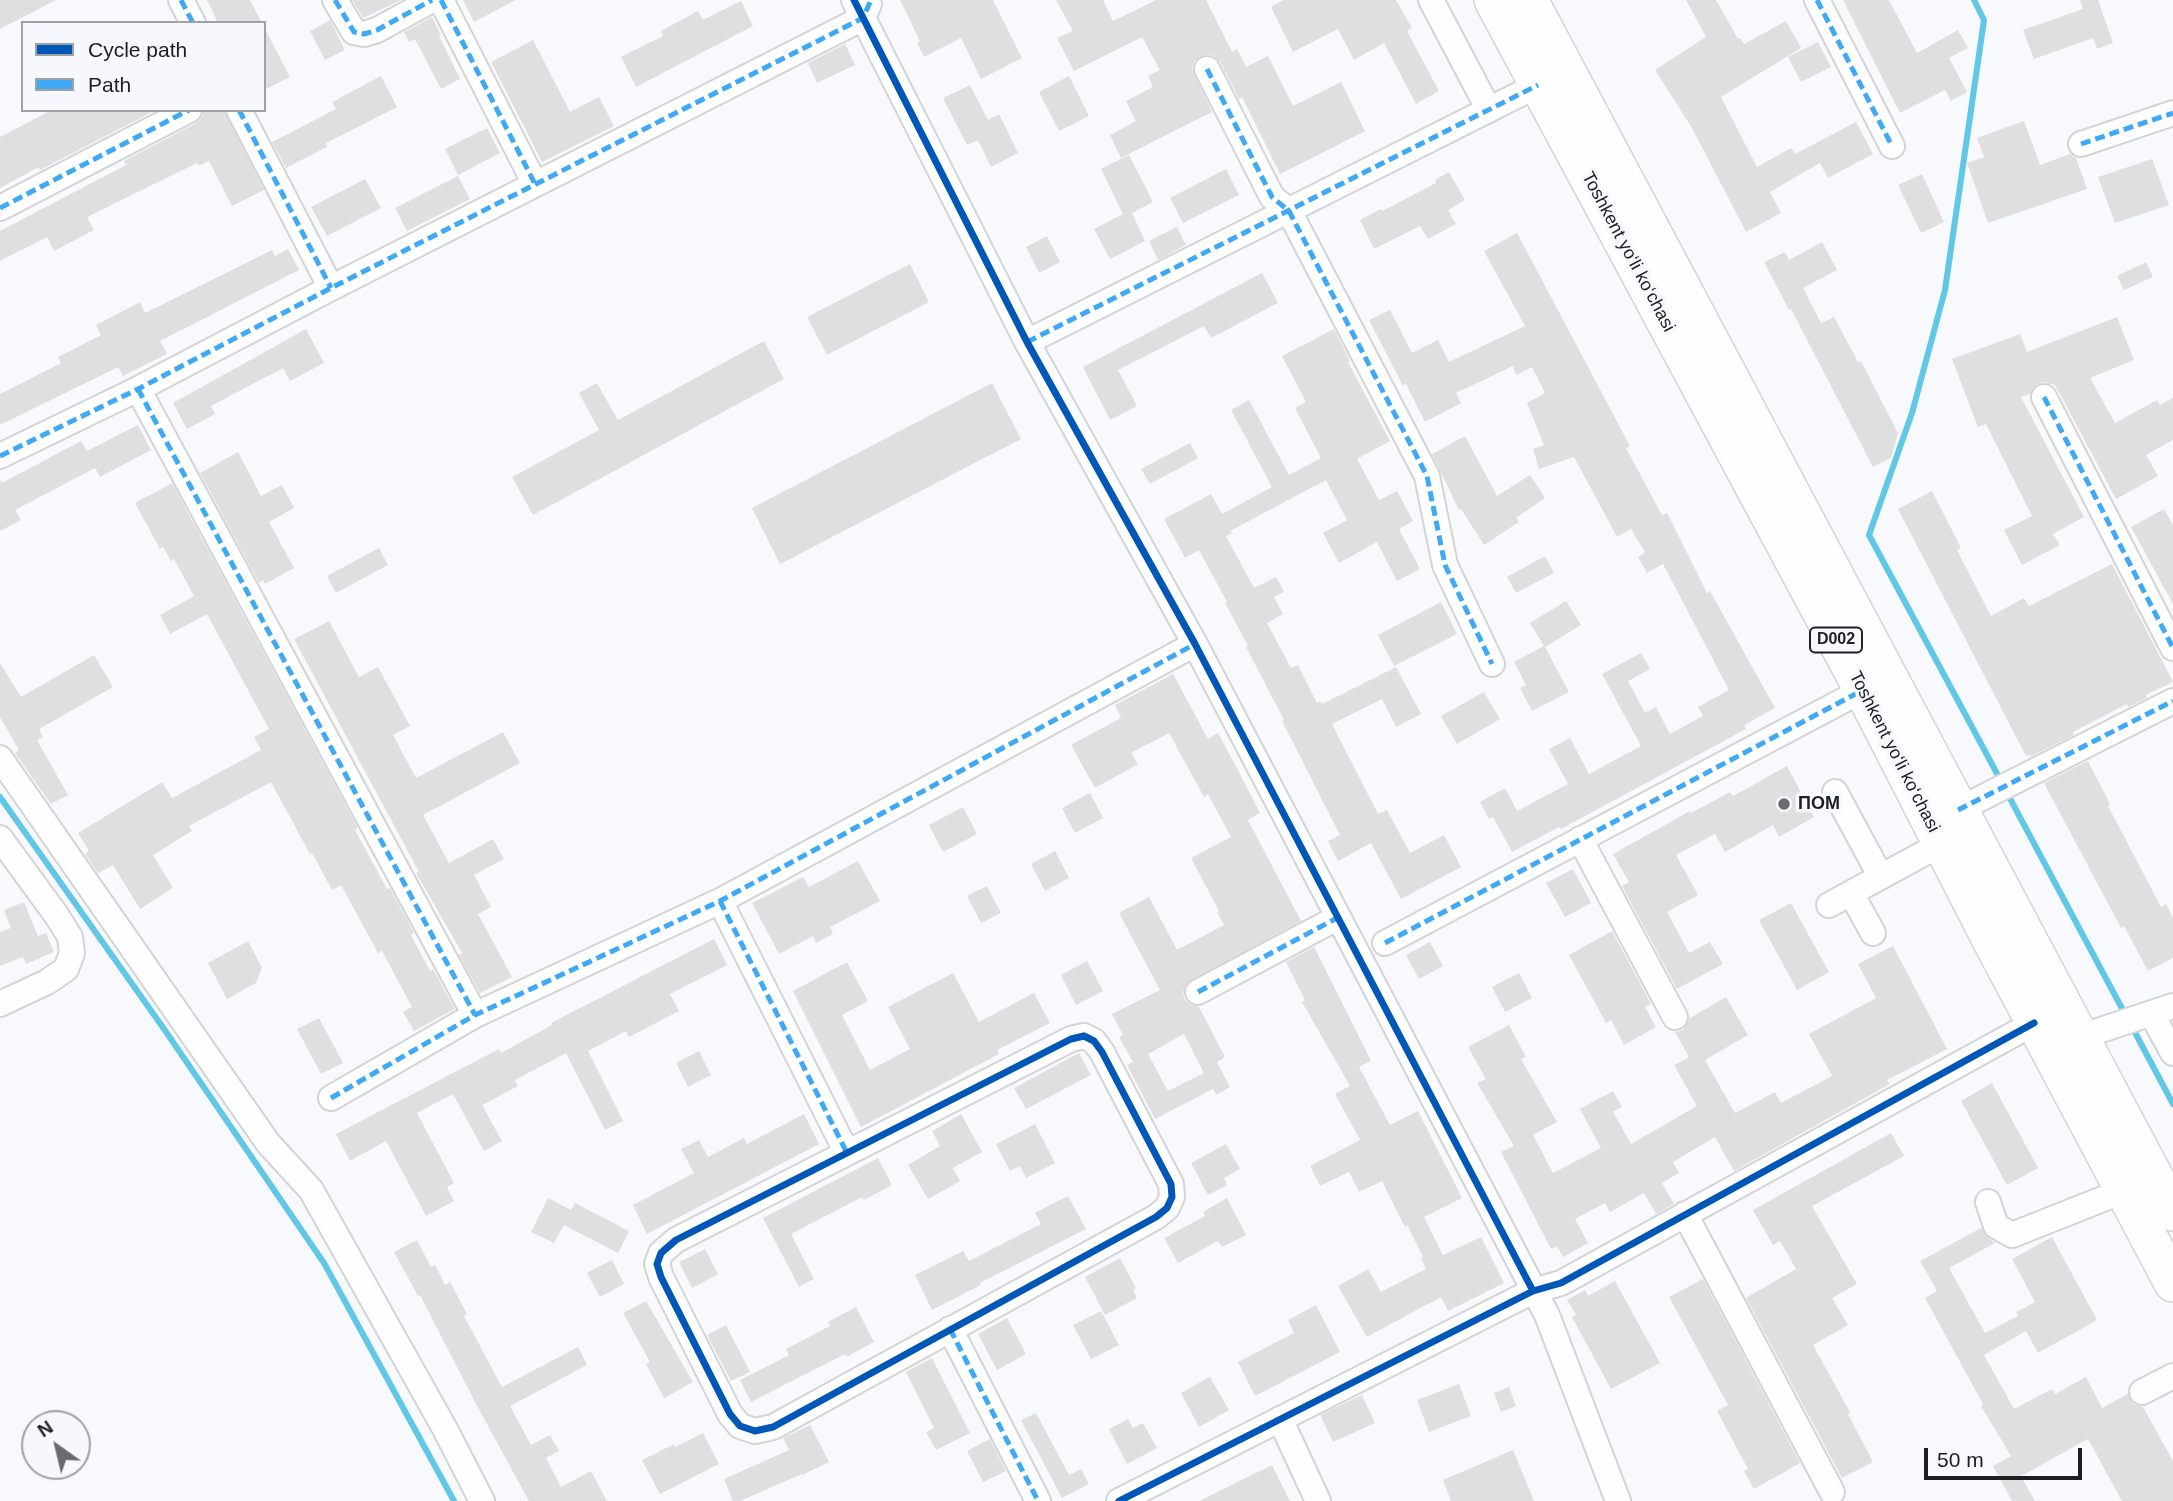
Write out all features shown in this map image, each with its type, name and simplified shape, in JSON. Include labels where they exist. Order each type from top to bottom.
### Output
[{"type":"highway","name":"Toshkent yo‘li ko‘chasi","points":[[1493,0],[1538,85],[1712,376],[1958,810],[2173,1212]]},
{"type":"highway","name":"Toshkent yo‘li ko‘chasi","points":[[1529,0],[1863,690],[2034,1023],[2173,1283]]},
{"type":"street","points":[[181,0],[192,21]]},
{"type":"street","points":[[335,0],[354,32],[364,34],[377,30],[432,0]]},
{"type":"street","points":[[441,0],[535,184]]},
{"type":"street","points":[[1431,0],[1489,110]]},
{"type":"street","points":[[1817,0],[1892,146]]},
{"type":"street","points":[[0,456],[138,390],[535,184],[862,6],[1027,342],[1195,644],[1547,1315],[1618,1501]]},
{"type":"street","points":[[1207,69],[1272,197],[1289,211],[1427,475],[1445,565],[1492,664]]},
{"type":"street","points":[[1027,342],[1538,85]]},
{"type":"street","points":[[0,208],[185,112]]},
{"type":"street","points":[[240,112],[331,288]]},
{"type":"street","points":[[2081,144],[2173,113]]},
{"type":"street","points":[[138,390],[475,1015]]},
{"type":"street","points":[[2043,397],[2173,648]]},
{"type":"street","points":[[331,1098],[475,1015],[720,901],[1195,644]]},
{"type":"street","points":[[1385,943],[1863,690]]},
{"type":"street","points":[[1958,810],[2173,701]]},
{"type":"street","points":[[0,758],[268,1143],[311,1190],[393,1334],[482,1501]]},
{"type":"street","points":[[1835,792],[1881,877]]},
{"type":"street","points":[[0,838],[57,916],[70,937],[72,953],[66,969],[47,982],[0,1004]]},
{"type":"street","points":[[1580,839],[1675,1017]]},
{"type":"street","points":[[1829,905],[1941,844]]},
{"type":"street","points":[[1851,893],[1873,933]]},
{"type":"street","points":[[720,901],[847,1153]]},
{"type":"street","points":[[1198,992],[1337,918]]},
{"type":"street","points":[[2080,1037],[2145,1015],[2173,1053]]},
{"type":"street","points":[[1119,1501],[1533,1291],[1561,1283],[2034,1023]]},
{"type":"street","points":[[1084,1035],[1094,1041],[1102,1052],[1171,1184],[1172,1197],[1167,1208],[1156,1217],[950,1329],[773,1427],[755,1432],[740,1426],[730,1414],[657,1264],[661,1253],[676,1240],[1071,1039],[1084,1035]]},
{"type":"street","points":[[1988,1202],[1996,1226],[2012,1235],[2123,1191]]},
{"type":"street","points":[[1685,1214],[1832,1492]]},
{"type":"street","points":[[950,1329],[1038,1501]]},
{"type":"street","points":[[2142,1392],[2173,1376]]},
{"type":"street","points":[[1280,1419],[1318,1501]]},
{"type":"building","points":[[0,0],[56,0],[0,29]]},
{"type":"building","points":[[207,0],[250,0],[261,21],[217,21]]},
{"type":"building","points":[[352,0],[401,0],[363,18]]},
{"type":"building","points":[[463,0],[516,0],[474,22]]},
{"type":"building","points":[[900,0],[993,0],[1022,58],[981,79],[961,38],[924,57],[917,43],[920,41]]},
{"type":"building","points":[[1056,0],[1103,0],[1113,21],[1156,0],[1206,0],[1232,52],[1237,49],[1246,67],[1268,56],[1293,106],[1341,82],[1365,131],[1280,174],[1242,97],[1239,99],[1220,62],[1207,54],[1195,60],[1192,69],[1212,112],[1121,158],[1110,135],[1136,121],[1126,101],[1153,87],[1148,76],[1160,70],[1142,37],[1074,71],[1057,38],[1073,31]]},
{"type":"building","points":[[1284,0],[1396,0],[1412,28],[1407,31],[1439,91],[1416,104],[1384,43],[1354,60],[1338,29],[1293,52],[1271,7]]},
{"type":"building","points":[[1686,0],[1716,0],[1738,39],[1744,44],[1786,21],[1801,48],[1721,97],[1757,167],[1791,148],[1795,154],[1856,122],[1873,154],[1828,178],[1820,163],[1770,192],[1781,213],[1746,232],[1692,128],[1655,70],[1706,37]]},
{"type":"building","points":[[1843,0],[1889,0],[1917,53],[1958,30],[1968,48],[1949,58],[1967,92],[1951,101],[1945,90],[1900,113]]},
{"type":"building","points":[[2080,0],[2098,0],[2113,43],[2097,49],[2093,38],[2034,59],[2023,30],[2083,9]]},
{"type":"building","points":[[741,1],[753,26],[636,87],[621,57],[663,36],[661,31],[698,11],[703,20]]},
{"type":"building","points":[[432,17],[460,79],[441,89],[415,39],[409,42],[404,32]]},
{"type":"building","points":[[330,20],[345,50],[325,60],[310,31]]},
{"type":"building","points":[[266,31],[290,77],[266,89]]},
{"type":"building","points":[[533,40],[570,112],[599,97],[614,126],[542,162],[491,62]]},
{"type":"building","points":[[1818,42],[1831,67],[1801,82],[1788,57]]},
{"type":"building","points":[[845,44],[855,65],[817,83],[808,63]]},
{"type":"building","points":[[381,76],[397,107],[326,143],[327,147],[286,168],[272,142],[336,109],[332,102]]},
{"type":"building","points":[[1069,76],[1089,116],[1059,131],[1039,92]]},
{"type":"building","points":[[970,85],[988,120],[999,114],[1018,153],[991,167],[978,140],[967,145],[943,98]]},
{"type":"building","points":[[48,112],[152,112],[0,188],[0,137]]},
{"type":"building","points":[[203,112],[225,112],[264,190],[232,206],[209,161],[198,166],[197,163],[87,217],[94,230],[54,251],[47,237],[0,261],[0,231],[126,165],[124,161],[196,123]]},
{"type":"building","points":[[2024,121],[2040,165],[2070,154],[2076,158],[2087,189],[1988,223],[1967,163],[1984,157],[1977,138]]},
{"type":"building","points":[[487,128],[500,153],[458,175],[445,149]]},
{"type":"building","points":[[1129,155],[1153,202],[1132,213],[1145,241],[1110,259],[1094,229],[1123,214],[1101,169]]},
{"type":"building","points":[[2152,159],[2169,205],[2115,223],[2098,177]]},
{"type":"building","points":[[1226,169],[1239,195],[1183,223],[1170,198]]},
{"type":"building","points":[[1449,172],[1465,200],[1448,210],[1456,224],[1428,239],[1420,226],[1374,249],[1360,220],[1436,183],[1435,180]]},
{"type":"building","points":[[1922,174],[1944,222],[1921,233],[1898,185]]},
{"type":"building","points":[[458,176],[470,199],[407,231],[395,208]]},
{"type":"building","points":[[365,179],[381,208],[327,236],[311,207]]},
{"type":"building","points":[[1177,227],[1186,245],[1158,260],[1149,241]]},
{"type":"building","points":[[1517,233],[1630,446],[1626,448],[1662,515],[1667,513],[1707,593],[1710,591],[1775,708],[1744,725],[1746,729],[1561,829],[1559,827],[1512,852],[1493,817],[1489,819],[1480,802],[1505,788],[1517,811],[1568,784],[1549,749],[1570,738],[1589,774],[1641,746],[1602,674],[1641,653],[1650,669],[1628,681],[1645,713],[1656,707],[1670,734],[1703,716],[1698,707],[1729,690],[1663,564],[1647,573],[1638,557],[1645,552],[1631,529],[1617,537],[1574,457],[1539,469],[1533,449],[1544,445],[1527,403],[1545,393],[1532,367],[1516,375],[1513,366],[1456,393],[1461,403],[1425,422],[1369,320],[1390,310],[1412,353],[1438,340],[1449,362],[1525,326],[1484,251]]},
{"type":"building","points":[[1047,236],[1060,262],[1039,273],[1026,247]]},
{"type":"building","points":[[1822,242],[1837,270],[1803,288],[1821,323],[1834,317],[1858,362],[1861,361],[1898,433],[1891,458],[1873,467],[1764,262],[1785,252],[1789,260]]},
{"type":"building","points":[[288,249],[299,270],[160,341],[167,354],[123,376],[118,367],[0,425],[0,394],[61,363],[58,357],[101,335],[96,325],[140,302],[145,313],[272,250],[275,256]]},
{"type":"building","points":[[2146,262],[2153,277],[2124,290],[2117,276]]},
{"type":"building","points":[[910,264],[929,302],[827,355],[807,317]]},
{"type":"building","points":[[1262,273],[1278,303],[1211,338],[1204,326],[1118,370],[1137,406],[1110,420],[1083,367]]},
{"type":"building","points":[[2117,317],[2134,360],[2090,378],[2115,423],[2157,400],[2160,405],[2173,398],[2173,440],[2146,455],[2158,476],[2116,499],[2055,385],[2044,382],[2037,384],[2030,394],[2021,397],[2084,517],[2053,534],[2060,545],[2022,565],[2004,530],[2032,516],[1986,424],[1978,427],[1952,359],[2020,334],[2027,352]]},
{"type":"building","points":[[306,329],[324,363],[290,381],[283,368],[211,406],[215,414],[187,429],[173,403]]},
{"type":"building","points":[[1334,329],[1350,361],[1348,362],[1390,441],[1357,459],[1379,500],[1397,491],[1413,521],[1399,529],[1420,569],[1397,581],[1377,542],[1339,563],[1323,533],[1347,520],[1326,480],[1230,531],[1232,533],[1226,536],[1254,588],[1276,577],[1284,592],[1274,597],[1283,614],[1267,623],[1291,668],[1298,665],[1317,703],[1320,701],[1322,704],[1396,667],[1421,714],[1396,727],[1382,699],[1332,724],[1378,814],[1387,810],[1410,853],[1444,835],[1461,867],[1401,899],[1371,843],[1338,861],[1328,841],[1340,835],[1246,647],[1248,646],[1225,603],[1227,602],[1199,550],[1185,558],[1164,519],[1211,494],[1222,514],[1272,487],[1231,410],[1249,400],[1289,475],[1321,458],[1295,408],[1306,402],[1282,356]]},
{"type":"building","points":[[764,341],[784,379],[533,515],[512,477],[599,430],[579,393],[597,383],[618,420]]},
{"type":"building","points":[[992,383],[1021,439],[780,564],[752,508]]},
{"type":"building","points":[[138,425],[151,450],[100,477],[95,468],[15,510],[21,520],[0,531],[0,480],[2,483],[81,441],[87,451]]},
{"type":"building","points":[[1465,436],[1497,496],[1530,475],[1545,498],[1516,518],[1519,522],[1484,545],[1461,509],[1459,510],[1432,454]]},
{"type":"building","points":[[1190,443],[1198,458],[1150,484],[1141,469]]},
{"type":"building","points":[[238,452],[261,496],[282,485],[294,508],[269,522],[294,568],[265,584],[263,580],[259,583],[200,473]]},
{"type":"building","points":[[172,483],[358,828],[355,830],[414,933],[411,935],[430,971],[433,969],[455,1009],[414,1031],[403,1012],[412,1007],[382,951],[378,953],[341,885],[332,890],[271,782],[189,826],[192,831],[153,855],[173,888],[140,909],[113,865],[98,873],[85,854],[89,851],[78,833],[162,782],[172,798],[261,750],[254,737],[269,729],[207,614],[170,634],[160,615],[194,596],[174,559],[171,561],[163,547],[160,549],[135,503]]},
{"type":"building","points":[[1932,491],[1961,548],[1957,550],[1991,616],[2024,598],[2029,606],[2112,564],[2173,682],[2146,695],[2147,698],[2128,707],[2127,704],[2073,732],[2074,735],[2030,757],[2026,756],[1898,509]]},
{"type":"building","points":[[2164,509],[2173,525],[2173,604],[2131,527]]},
{"type":"building","points":[[379,548],[388,565],[336,593],[327,576]]},
{"type":"building","points":[[1545,556],[1554,573],[1516,593],[1507,577]]},
{"type":"building","points":[[1566,601],[1581,625],[1545,647],[1569,692],[1532,711],[1520,688],[1526,685],[1514,662],[1544,646],[1530,623]]},
{"type":"building","points":[[1441,602],[1457,634],[1394,666],[1378,635]]},
{"type":"building","points":[[329,621],[359,677],[378,667],[410,726],[393,735],[416,778],[503,732],[520,763],[423,815],[449,863],[493,839],[504,859],[474,875],[491,907],[478,914],[512,977],[480,993],[459,955],[462,953],[416,873],[419,872],[294,639]]},
{"type":"building","points":[[94,655],[113,687],[39,729],[43,737],[37,740],[68,795],[51,804],[15,753],[19,750],[0,717],[0,663],[21,697]]},
{"type":"building","points":[[1173,674],[1208,739],[1218,733],[1241,776],[1260,813],[1248,820],[1301,921],[1186,984],[1183,992],[1185,1000],[1199,1007],[1225,1057],[1217,1062],[1230,1087],[1216,1095],[1213,1089],[1155,1119],[1127,1065],[1133,1062],[1119,1037],[1123,1035],[1112,1014],[1160,990],[1119,913],[1149,897],[1177,950],[1224,925],[1191,858],[1231,837],[1208,794],[1204,797],[1169,733],[1131,753],[1138,764],[1095,788],[1071,745],[1121,718],[1115,705]],"holes":[[[1184,1034],[1204,1073],[1168,1091],[1148,1054]]]},
{"type":"building","points":[[1484,692],[1500,719],[1457,744],[1441,716]]},
{"type":"building","points":[[2088,761],[2110,804],[2108,806],[2161,907],[2166,904],[2173,918],[2173,958],[2148,971],[2124,926],[2121,928],[2044,783]]},
{"type":"building","points":[[1787,766],[1814,817],[1779,837],[1773,825],[1725,852],[1715,834],[1676,855],[1698,895],[1667,912],[1689,953],[1710,942],[1723,964],[1677,989],[1622,886],[1629,882],[1613,854],[1690,811],[1691,813],[1730,792],[1733,796]]},
{"type":"building","points":[[1090,793],[1103,818],[1075,833],[1062,808]]},
{"type":"building","points":[[963,807],[977,834],[943,852],[929,825]]},
{"type":"building","points":[[1055,851],[1069,878],[1045,891],[1031,864]]},
{"type":"building","points":[[858,861],[880,901],[830,927],[833,934],[816,943],[813,936],[779,954],[752,903],[803,877],[809,887]]},
{"type":"building","points":[[1573,869],[1591,903],[1565,917],[1546,883]]},
{"type":"building","points":[[987,886],[1001,913],[981,923],[967,896]]},
{"type":"building","points":[[24,902],[38,936],[46,933],[54,952],[26,964],[23,957],[0,966],[0,932],[11,928],[4,910]]},
{"type":"building","points":[[1791,903],[1829,972],[1797,990],[1759,920]]},
{"type":"building","points":[[1612,931],[1651,1004],[1645,1007],[1656,1027],[1624,1045],[1611,1020],[1606,1023],[1569,955]]},
{"type":"building","points":[[714,939],[727,965],[670,994],[679,1011],[629,1037],[626,1031],[588,1051],[623,1121],[605,1130],[566,1053],[515,1080],[518,1086],[482,1105],[502,1141],[484,1151],[453,1094],[417,1113],[454,1183],[447,1187],[454,1201],[426,1216],[386,1141],[350,1161],[336,1134],[499,1049],[501,1053],[552,1025],[551,1023]]},
{"type":"building","points":[[248,941],[262,968],[256,983],[227,999],[208,963]]},
{"type":"building","points":[[1430,942],[1443,966],[1419,979],[1406,955]]},
{"type":"building","points":[[1893,946],[1947,1049],[1887,1080],[1890,1084],[1734,1171],[1715,1137],[1673,1162],[1679,1173],[1662,1183],[1674,1204],[1656,1214],[1644,1193],[1610,1212],[1605,1203],[1575,1219],[1588,1243],[1563,1257],[1557,1246],[1551,1249],[1501,1152],[1514,1146],[1477,1083],[1486,1079],[1468,1047],[1509,1025],[1526,1057],[1521,1059],[1557,1122],[1533,1135],[1553,1173],[1601,1148],[1580,1109],[1613,1091],[1622,1107],[1613,1112],[1631,1144],[1697,1106],[1674,1065],[1689,1057],[1675,1032],[1683,1030],[1690,1018],[1726,997],[1748,1035],[1705,1060],[1735,1113],[1775,1092],[1781,1103],[1832,1076],[1809,1034],[1876,998],[1858,964]]},
{"type":"building","points":[[1314,947],[1371,1061],[1359,1067],[1390,1125],[1418,1111],[1462,1198],[1424,1217],[1443,1255],[1481,1237],[1504,1283],[1448,1311],[1441,1297],[1367,1337],[1338,1286],[1368,1269],[1381,1292],[1426,1269],[1407,1225],[1405,1227],[1382,1181],[1359,1192],[1349,1172],[1320,1186],[1310,1166],[1360,1140],[1335,1094],[1350,1086],[1302,1002],[1305,1000],[1286,962]]},
{"type":"building","points":[[1087,961],[1103,991],[1076,1005],[1061,975]]},
{"type":"building","points":[[847,962],[868,1001],[842,1015],[870,1070],[910,1049],[888,1007],[953,973],[979,1022],[1034,993],[1050,1023],[997,1050],[999,1054],[861,1127],[793,991]]},
{"type":"building","points":[[1519,973],[1532,998],[1505,1012],[1492,987]]},
{"type":"building","points":[[319,1018],[343,1063],[321,1074],[297,1029]]},
{"type":"building","points":[[699,1051],[711,1075],[688,1087],[676,1063]]},
{"type":"building","points":[[1079,1053],[1091,1075],[1026,1109],[1014,1088]]},
{"type":"building","points":[[1992,1083],[2038,1168],[2007,1185],[1961,1101]]},
{"type":"building","points":[[804,1114],[819,1144],[647,1234],[633,1205],[694,1173],[681,1149],[699,1140],[708,1157],[744,1138],[747,1144]]},
{"type":"building","points":[[961,1114],[982,1152],[953,1168],[960,1181],[928,1199],[908,1165],[940,1146],[932,1131]]},
{"type":"building","points":[[1035,1124],[1055,1163],[1026,1178],[1020,1166],[1010,1171],[996,1144]]},
{"type":"building","points":[[1891,1133],[1904,1156],[1812,1206],[1857,1284],[1832,1298],[1848,1325],[1813,1345],[1850,1412],[1848,1414],[1873,1462],[1842,1478],[1746,1298],[1796,1269],[1780,1241],[1773,1245],[1753,1210]]},
{"type":"building","points":[[1226,1144],[1240,1169],[1224,1178],[1227,1185],[1208,1195],[1191,1163]]},
{"type":"building","points":[[878,1158],[892,1185],[864,1200],[862,1197],[791,1234],[814,1279],[799,1287],[763,1218]]},
{"type":"building","points":[[1068,1196],[1086,1229],[932,1310],[915,1275],[963,1251],[969,1261],[1041,1224],[1035,1213]]},
{"type":"building","points":[[548,1198],[571,1210],[575,1203],[629,1231],[618,1253],[564,1225],[554,1243],[531,1232]]},
{"type":"building","points":[[1227,1198],[1246,1235],[1222,1247],[1218,1241],[1178,1263],[1164,1238],[1205,1216],[1203,1212]]},
{"type":"building","points":[[1981,1228],[1995,1243],[1949,1268],[1985,1333],[2018,1316],[2016,1312],[2035,1302],[2012,1259],[2052,1237],[2097,1320],[2038,1353],[2026,1331],[1984,1355],[2014,1409],[2052,1389],[2055,1394],[2086,1377],[2102,1408],[2128,1394],[2133,1404],[2143,1407],[2173,1461],[2173,1501],[2122,1501],[2088,1439],[2021,1476],[2035,1501],[2012,1501],[1993,1466],[2011,1456],[1981,1406],[1983,1404],[1925,1298],[1937,1291],[1920,1261]]},
{"type":"building","points":[[417,1240],[431,1267],[435,1265],[445,1285],[450,1282],[467,1314],[464,1316],[502,1387],[578,1347],[587,1365],[510,1406],[531,1445],[550,1435],[559,1451],[546,1458],[561,1487],[591,1471],[607,1501],[529,1501],[420,1295],[418,1296],[394,1252]]},
{"type":"building","points":[[705,1249],[718,1274],[692,1288],[679,1262]]},
{"type":"building","points":[[1120,1258],[1136,1288],[1133,1290],[1137,1298],[1105,1315],[1085,1277]]},
{"type":"building","points":[[612,1260],[624,1284],[600,1297],[587,1273]]},
{"type":"building","points":[[1703,1279],[1800,1463],[1754,1489],[1744,1471],[1748,1469],[1717,1411],[1728,1405],[1669,1297]]},
{"type":"building","points":[[1615,1281],[1660,1363],[1611,1389],[1572,1317],[1576,1315],[1567,1300],[1585,1290],[1588,1296]]},
{"type":"building","points":[[646,1301],[693,1382],[664,1398],[646,1364],[650,1362],[623,1313]]},
{"type":"building","points":[[1316,1305],[1340,1352],[1255,1396],[1238,1362],[1294,1333],[1288,1320]]},
{"type":"building","points":[[856,1307],[874,1342],[751,1402],[740,1380],[789,1355],[786,1349],[830,1326],[828,1322]]},
{"type":"building","points":[[1101,1311],[1119,1345],[1091,1359],[1073,1325]]},
{"type":"building","points":[[1007,1318],[1026,1354],[997,1370],[978,1334]]},
{"type":"building","points":[[726,1325],[750,1372],[731,1381],[707,1335]]},
{"type":"building","points":[[932,1358],[970,1433],[936,1450],[926,1432],[934,1428],[906,1372]]},
{"type":"building","points":[[1210,1377],[1229,1410],[1199,1427],[1181,1393]]},
{"type":"building","points":[[1459,1384],[1471,1416],[1429,1432],[1417,1400]]},
{"type":"building","points":[[1509,1387],[1516,1406],[1501,1412],[1494,1393]]},
{"type":"building","points":[[1362,1395],[1375,1423],[1333,1442],[1320,1415]]},
{"type":"building","points":[[1036,1413],[1069,1475],[1081,1469],[1089,1484],[1062,1498],[1021,1420]]},
{"type":"building","points":[[1128,1419],[1133,1428],[1143,1423],[1157,1448],[1127,1464],[1109,1429]]},
{"type":"building","points":[[810,1425],[829,1462],[740,1501],[733,1501],[724,1479],[789,1450],[783,1438]]},
{"type":"building","points":[[703,1433],[719,1464],[660,1494],[642,1460]]},
{"type":"building","points":[[990,1439],[1006,1471],[983,1482],[967,1451]]},
{"type":"building","points":[[1513,1450],[1534,1501],[1451,1501],[1443,1480]]},
{"type":"building","points":[[1272,1465],[1290,1501],[1199,1501],[1262,1470]]},
{"type":"waterway","points":[[1974,0],[1984,20],[1945,290],[1912,413],[1869,535],[2001,781]]},
{"type":"waterway","points":[[2006,791],[2126,1016]]},
{"type":"waterway","points":[[0,797],[164,1029],[324,1263],[454,1501]]},
{"type":"waterway","points":[[2131,1025],[2173,1104]]},
{"type":"marked path","points":[[181,0],[192,21]]},
{"type":"marked path","points":[[335,0],[354,32],[364,34],[377,30],[432,0]]},
{"type":"marked path","points":[[441,0],[535,184]]},
{"type":"marked path","points":[[0,456],[138,389],[863,18],[871,0]]},
{"type":"marked path","points":[[1817,0],[1892,146]]},
{"type":"marked path","points":[[1207,69],[1272,197],[1289,211],[1427,476],[1445,565],[1492,664]]},
{"type":"marked path","points":[[1027,342],[1538,85]]},
{"type":"marked path","points":[[0,208],[185,112]]},
{"type":"marked path","points":[[240,112],[331,288]]},
{"type":"marked path","points":[[2081,144],[2173,113]]},
{"type":"marked path","points":[[138,389],[475,1015]]},
{"type":"marked path","points":[[2044,397],[2173,648]]},
{"type":"marked path","points":[[331,1098],[475,1015],[720,901],[1195,644]]},
{"type":"marked path","points":[[1385,943],[1863,690]]},
{"type":"marked path","points":[[1958,810],[2173,701]]},
{"type":"marked path","points":[[720,901],[847,1153]]},
{"type":"marked path","points":[[1198,992],[1337,918]]},
{"type":"marked path","points":[[950,1329],[1038,1501]]},
{"type":"cycle path","points":[[854,0],[1027,342],[1195,644],[1533,1291]]},
{"type":"cycle path","points":[[1119,1501],[1533,1291],[1561,1283],[2034,1023]]},
{"type":"cycle path","points":[[1084,1036],[1094,1041],[1102,1052],[1171,1184],[1172,1197],[1167,1208],[1156,1217],[773,1427],[755,1431],[740,1426],[730,1414],[661,1277],[657,1264],[661,1253],[676,1240],[1071,1039],[1084,1036]]},
{"type":"place","name":"ПОМ","points":[[1784,804]]}]
